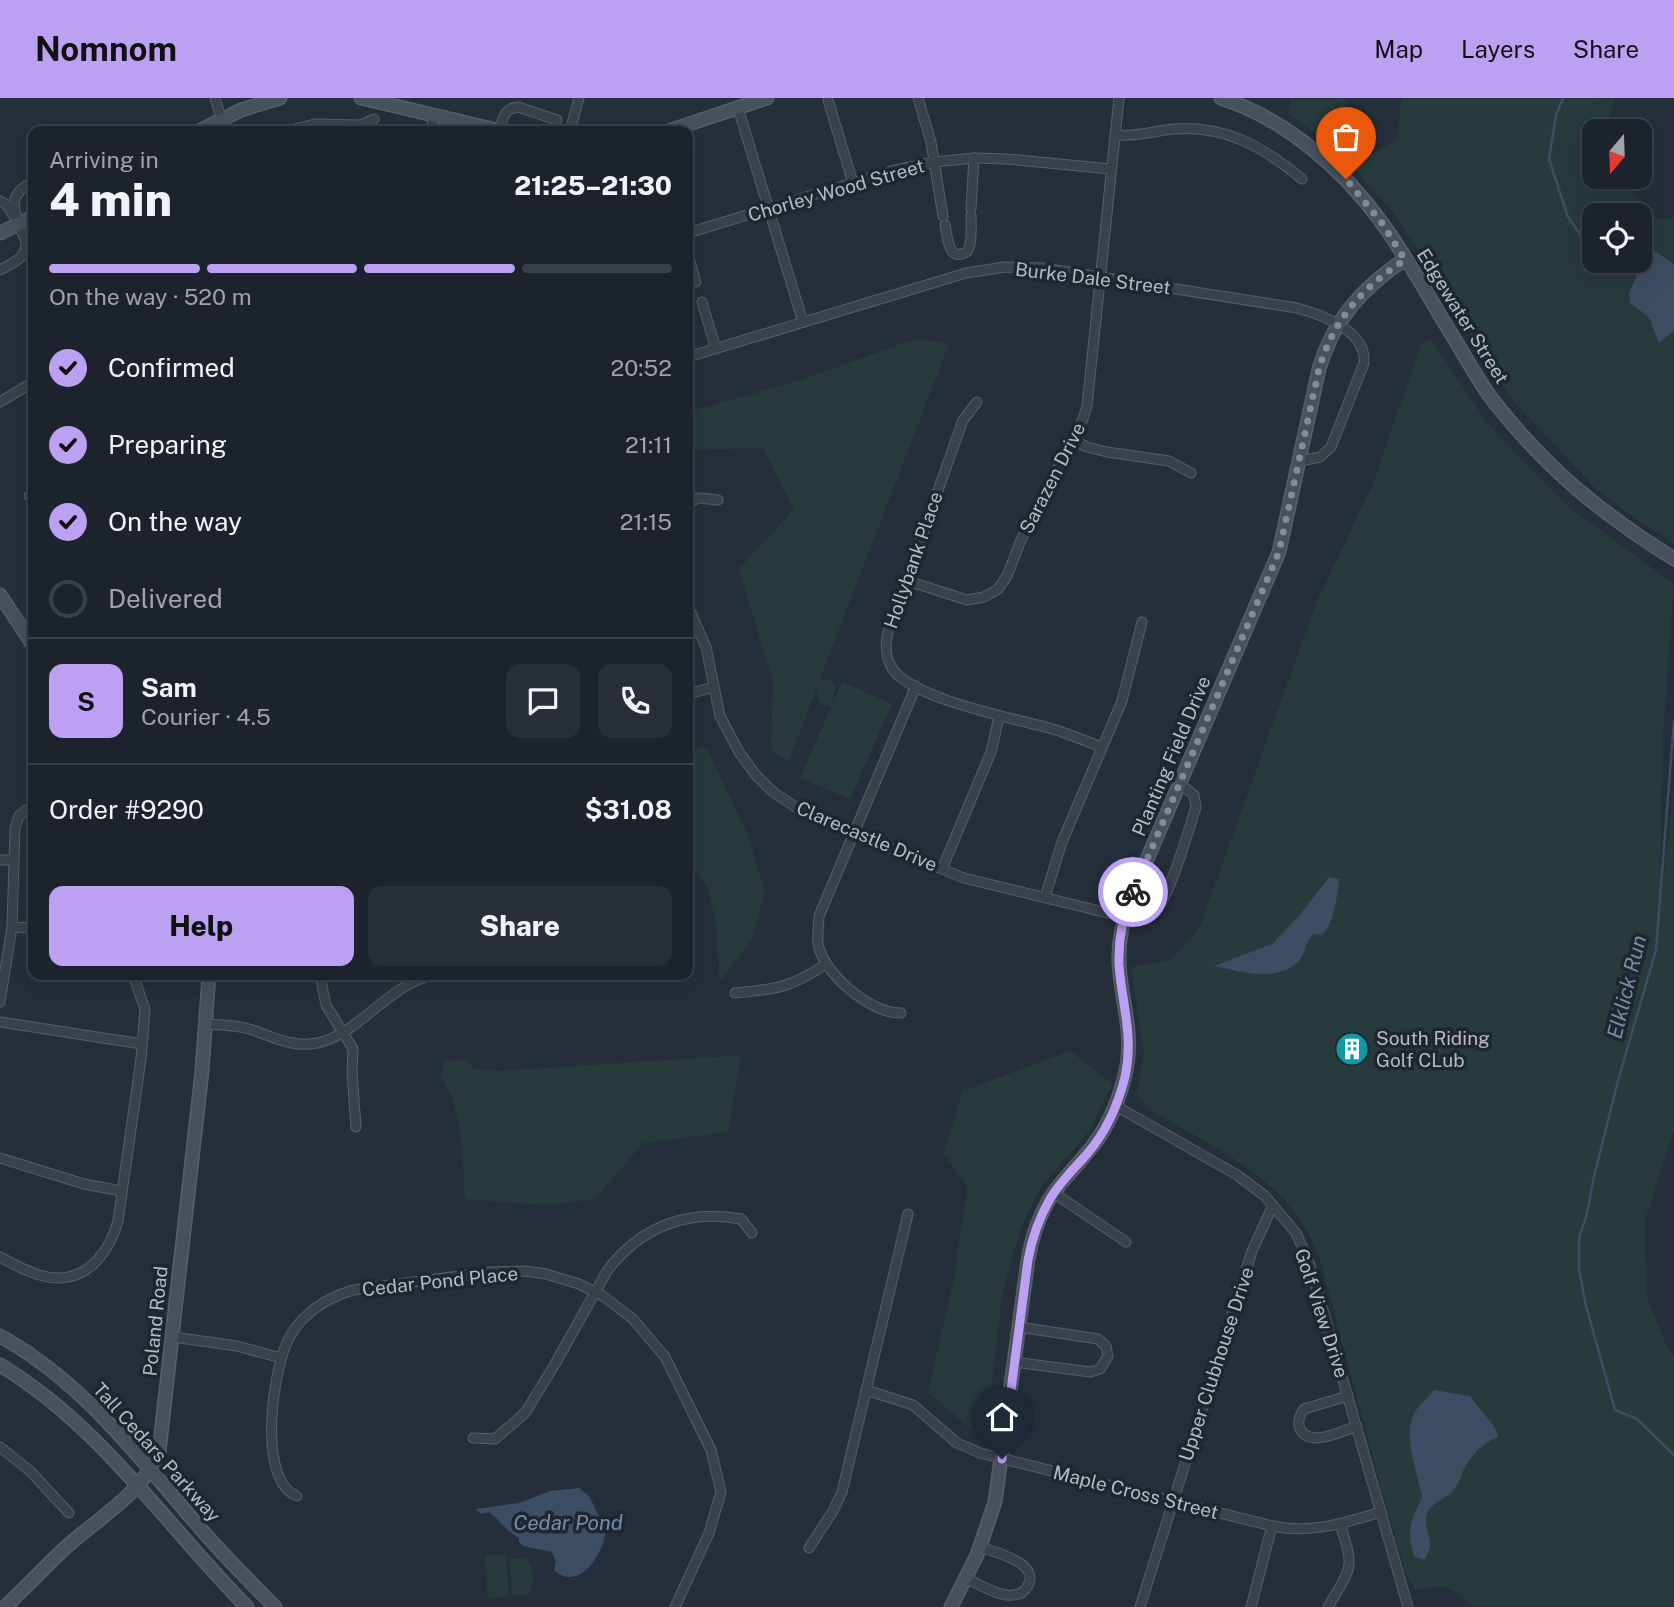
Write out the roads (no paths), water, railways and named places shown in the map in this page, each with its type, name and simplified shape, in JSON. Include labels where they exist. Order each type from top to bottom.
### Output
[{"type":"street","points":[[215,98],[223,126],[241,110],[279,98]]},
{"type":"street","points":[[361,98],[479,126]]},
{"type":"street","points":[[571,126],[579,98]]},
{"type":"street","points":[[683,126],[767,98]]},
{"type":"street","points":[[918,98],[934,162],[950,248],[956,254],[962,255],[967,252],[970,244],[974,158]]},
{"type":"street","name":"Sarazen Drive","points":[[905,580],[967,600],[984,597],[998,589],[1007,576],[1021,540],[1073,440],[1087,406],[1119,98]]},
{"type":"street","name":"Edgewater Street","points":[[1221,98],[1263,117],[1304,142],[1346,179],[1382,223],[1493,401],[1534,448],[1595,505],[1674,559]]},
{"type":"street","points":[[828,100],[853,183]]},
{"type":"street","points":[[501,126],[505,114],[513,107],[557,120]]},
{"type":"street","points":[[738,108],[803,322]]},
{"type":"street","points":[[432,126],[434,115]]},
{"type":"street","points":[[307,126],[361,125],[374,118]]},
{"type":"street","points":[[1115,135],[1135,136],[1183,129],[1212,131],[1253,144],[1302,179]]},
{"type":"street","name":"Chorley Wood Street","points":[[693,232],[853,183],[934,162],[974,158],[1007,159],[1111,169]]},
{"type":"street","points":[[0,270],[24,254],[26,243],[14,207],[14,195],[28,184]]},
{"type":"street","points":[[0,201],[7,205],[28,233]]},
{"type":"street","points":[[0,233],[28,219]]},
{"type":"street","points":[[962,255],[966,273]]},
{"type":"street","name":"Planting Field Drive","points":[[951,1607],[981,1547],[995,1502],[1031,1244],[1042,1214],[1054,1193],[1097,1140],[1116,1105],[1125,1076],[1129,1037],[1119,963],[1124,917],[1279,552],[1319,369],[1328,343],[1337,325],[1359,296],[1372,283],[1405,260]]},
{"type":"street","name":"Burke Dale Street","points":[[693,356],[966,273],[1005,267],[1024,266],[1100,276],[1297,308],[1322,317],[1352,334],[1360,342],[1364,355],[1364,363],[1331,447],[1321,457],[1300,461]]},
{"type":"street","points":[[693,272],[696,282]]},
{"type":"street","points":[[702,302],[716,349]]},
{"type":"street","points":[[0,402],[28,385]]},
{"type":"street","name":"Hollybank Place","points":[[977,402],[963,420],[905,580],[888,632],[886,654],[896,673],[916,686],[999,717],[1056,730],[1101,747]]},
{"type":"street","points":[[1073,440],[1097,450],[1169,461],[1191,473]]},
{"type":"street","points":[[693,500],[700,498],[718,500]]},
{"type":"street","points":[[0,595],[28,637]]},
{"type":"street","name":"Clarecastle Drive","points":[[693,617],[706,646],[720,716],[739,752],[773,792],[794,806],[964,878],[1124,917]]},
{"type":"street","points":[[1045,898],[1062,842],[1122,701],[1142,622]]},
{"type":"street","points":[[901,1013],[888,1013],[863,1000],[840,981],[826,964],[818,944],[819,916],[916,686]]},
{"type":"street","points":[[693,693],[714,687]]},
{"type":"street","points":[[942,869],[990,752],[999,717]]},
{"type":"street","points":[[1124,917],[1137,919],[1151,916],[1164,902],[1196,807],[1194,795],[1180,784]]},
{"type":"street","points":[[0,1002],[12,927],[15,828],[19,816],[26,810]]},
{"type":"street","points":[[0,860],[14,860]]},
{"type":"street","points":[[12,927],[28,928]]},
{"type":"street","points":[[735,993],[785,987],[826,964]]},
{"type":"street","points":[[0,1256],[38,1275],[59,1278],[89,1268],[110,1246],[118,1221],[142,1044],[145,1009],[135,980]]},
{"type":"street","name":"Poland Road","points":[[5,1607],[136,1486],[152,1468],[161,1442],[209,980]]},
{"type":"street","points":[[321,980],[326,1004],[353,1049],[356,1126]]},
{"type":"street","points":[[206,1024],[237,1026],[295,1044],[318,1043],[342,1031],[408,980]]},
{"type":"street","points":[[0,1022],[142,1044]]},
{"type":"street","name":"Golf View Drive","points":[[1116,1105],[1237,1175],[1273,1205],[1296,1233],[1311,1265],[1408,1607]]},
{"type":"street","points":[[0,1158],[84,1184],[121,1191]]},
{"type":"street","points":[[1054,1193],[1126,1241]]},
{"type":"street","name":"Upper Clubhouse Drive","points":[[1139,1607],[1252,1251],[1273,1205]]},
{"type":"street","points":[[809,1548],[840,1497],[908,1214]]},
{"type":"street","points":[[473,1438],[495,1439],[525,1413],[607,1271],[626,1248],[653,1229],[698,1216],[741,1219],[752,1233]]},
{"type":"street","name":"Cedar Pond Place","points":[[281,1358],[290,1337],[306,1315],[328,1299],[354,1290],[507,1271],[546,1274],[595,1292],[633,1319],[665,1357],[711,1450],[721,1492],[709,1533],[676,1607]]},
{"type":"street","points":[[1014,1362],[1090,1372],[1100,1369],[1108,1356],[1105,1346],[1098,1339],[1019,1327]]},
{"type":"street","name":"Tall Cedars Parkway","points":[[0,1336],[50,1368],[94,1408],[152,1468],[194,1521],[275,1607]]},
{"type":"street","points":[[173,1337],[218,1342],[281,1358],[271,1449],[277,1476],[283,1486],[297,1496]]},
{"type":"street","name":"Tall Cedars Parkway","points":[[0,1365],[75,1420],[247,1607]]},
{"type":"street","name":"Maple Cross Street","points":[[866,1390],[913,1405],[957,1443],[980,1453],[1272,1526],[1303,1530],[1340,1524],[1381,1512]]},
{"type":"street","points":[[1348,1396],[1304,1409],[1299,1418],[1300,1428],[1307,1436],[1317,1438],[1357,1426]]},
{"type":"street","points":[[0,1447],[30,1471],[69,1513]]},
{"type":"street","points":[[1328,1607],[1347,1576],[1351,1563],[1340,1524]]},
{"type":"street","points":[[1251,1607],[1272,1526]]},
{"type":"street","points":[[967,1579],[1013,1595],[1023,1592],[1029,1583],[1029,1573],[1023,1564],[981,1547]]},
{"type":"water","points":[[1656,252],[1674,264],[1674,331],[1659,343],[1649,317],[1630,303],[1629,293],[1638,273],[1652,273],[1652,254]]},
{"type":"water","points":[[1329,877],[1339,879],[1333,916],[1322,935],[1313,934],[1310,937],[1297,963],[1278,973],[1267,974],[1245,973],[1214,966],[1272,944],[1299,916]]},
{"type":"water","points":[[1434,1390],[1470,1396],[1494,1427],[1498,1437],[1486,1443],[1473,1455],[1455,1489],[1433,1505],[1427,1513],[1430,1548],[1424,1560],[1414,1556],[1410,1539],[1413,1519],[1422,1497],[1412,1456],[1410,1425],[1419,1406]]},
{"type":"water","name":"Cedar Pond","points":[[579,1488],[590,1497],[602,1524],[606,1525],[602,1545],[591,1565],[574,1577],[564,1576],[554,1570],[556,1562],[552,1552],[523,1546],[519,1538],[489,1512],[481,1514],[476,1509],[519,1503],[550,1491]]},
{"type":"waterway","name":"Elklick Run","points":[[1563,98],[1556,115],[1549,159],[1568,217],[1582,237]]},
{"type":"waterway","name":"Elklick Run","points":[[1674,721],[1656,950],[1619,1077],[1579,1238],[1579,1267],[1585,1302],[1615,1410],[1637,1419],[1674,1455]]},
{"type":"place","name":"South Riding Golf CLub","points":[[1352,1049]]}]
